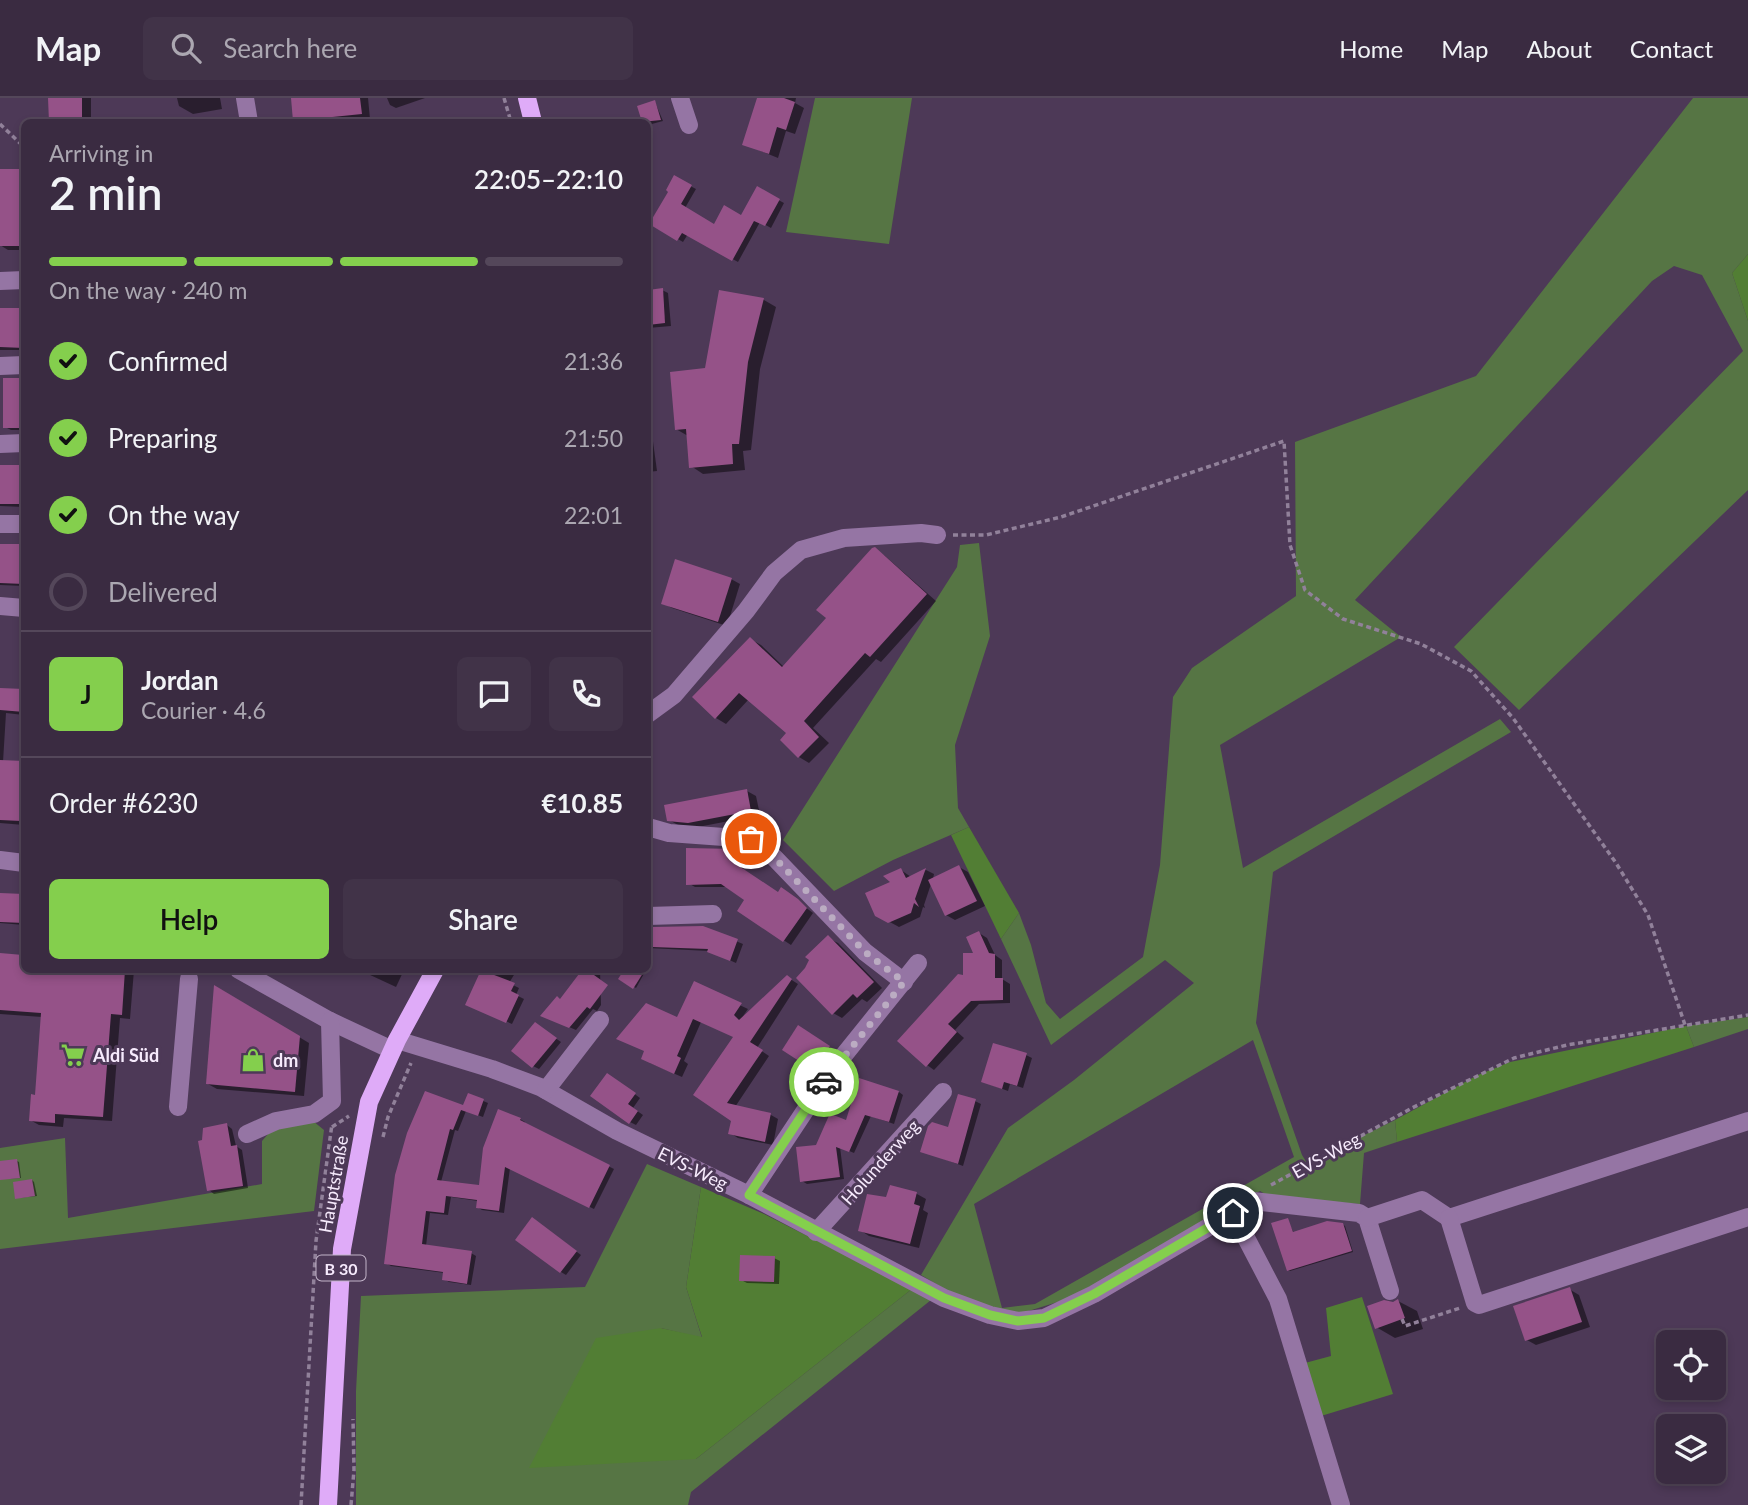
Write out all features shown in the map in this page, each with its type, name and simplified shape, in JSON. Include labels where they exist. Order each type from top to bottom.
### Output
[{"type":"main road","points":[[527,98],[532,119]]},
{"type":"main road","name":"Hauptstraße","points":[[328,1505],[342,1249],[369,1102],[395,1045],[433,973]]},
{"type":"street","points":[[245,98],[248,119]]},
{"type":"street","points":[[680,98],[689,125]]},
{"type":"street","points":[[0,281],[21,280]]},
{"type":"street","points":[[0,366],[21,365]]},
{"type":"street","points":[[0,444],[21,443]]},
{"type":"street","points":[[0,524],[21,524]]},
{"type":"street","points":[[651,712],[674,695],[746,611],[774,573],[801,550],[844,538],[921,533],[937,535]]},
{"type":"street","points":[[0,606],[21,608]]},
{"type":"street","points":[[651,828],[669,833],[751,839],[768,851],[865,952],[904,982]]},
{"type":"street","points":[[0,860],[21,863]]},
{"type":"street","points":[[651,916],[713,914]]},
{"type":"street","points":[[749,1195],[832,1070],[918,963]]},
{"type":"street","name":"EVS-Weg","points":[[244,973],[330,1021],[395,1045],[417,1047],[492,1069],[546,1090],[617,1131],[749,1195],[944,1298],[990,1315],[1018,1321],[1044,1318],[1094,1294],[1253,1201]]},
{"type":"street","points":[[178,1107],[189,979]]},
{"type":"street","points":[[546,1090],[600,1020]]},
{"type":"street","points":[[247,1134],[276,1121],[314,1114],[332,1101],[330,1021]]},
{"type":"street","name":"Holunderweg","points":[[816,1231],[943,1092]]},
{"type":"street","points":[[1448,1218],[1748,1121]]},
{"type":"street","points":[[1367,1218],[1422,1200],[1448,1218],[1475,1303],[1479,1304],[1748,1217]]},
{"type":"street","points":[[1253,1201],[1359,1213],[1367,1218],[1390,1291]]},
{"type":"street","points":[[1233,1213],[1278,1299],[1341,1505]]},
{"type":"path","points":[[504,98],[510,119]]},
{"type":"path","points":[[0,124],[21,144]]},
{"type":"path","points":[[937,535],[986,535],[1061,517],[1284,441],[1290,545],[1305,590],[1343,619],[1421,644],[1471,671],[1514,718],[1616,863],[1647,915],[1685,1025]]},
{"type":"path","name":"EVS-Weg","points":[[1253,1201],[1273,1184],[1492,1067],[1514,1058],[1567,1045],[1748,1015]]},
{"type":"path","points":[[382,1142],[388,1118],[417,1047]]},
{"type":"path","points":[[301,1505],[316,1241],[332,1127],[332,1101]]},
{"type":"path","points":[[1402,1319],[1405,1326],[1475,1303]]},
{"type":"path","points":[[351,1505],[354,1470],[352,1411]]},
{"type":"green space","points":[[815,98],[912,98],[889,244],[786,232]]},
{"type":"green space","points":[[1693,98],[1748,98],[1748,254],[1732,273],[1748,321],[1748,490],[1519,710],[1454,647],[1743,351],[1702,275],[1674,266],[1652,281],[1355,600],[1401,637],[1220,745],[1243,868],[1500,719],[1511,732],[1273,872],[1256,1023],[1302,1155],[1307,1163],[1395,1120],[1397,1142],[1364,1153],[1360,1204],[1270,1197],[1260,1191],[1077,1296],[1022,1313],[998,1311],[962,1299],[921,1275],[1008,1128],[1074,1080],[1194,983],[1165,960],[1051,1045],[1001,939],[1019,913],[1031,945],[1046,1003],[1060,1019],[1143,957],[1160,865],[1173,697],[1192,668],[1296,596],[1295,442],[1476,376]],"holes":[[[1253,1040],[1294,1157],[1035,1304],[1002,1308],[974,1204]]]},
{"type":"green space","points":[[1748,254],[1748,321],[1732,273]]},
{"type":"green space","points":[[979,543],[990,636],[955,745],[958,808],[969,827],[893,860],[834,891],[783,840],[957,567],[960,545]]},
{"type":"green space","points":[[969,827],[1019,913],[1001,939],[951,835]]},
{"type":"green space","points":[[1748,1017],[1748,1029],[1694,1047],[1686,1026]]},
{"type":"green space","points":[[1686,1026],[1694,1047],[1397,1142],[1395,1120],[1478,1075],[1510,1062]]},
{"type":"green space","points":[[313,1121],[324,1130],[314,1211],[0,1249],[0,1148],[65,1138],[68,1218],[262,1184],[262,1141],[275,1126]]},
{"type":"green space","points":[[647,1164],[701,1187],[686,1287],[702,1338],[661,1328],[696,1459],[912,1289],[931,1300],[691,1492],[688,1505],[356,1505],[356,1391],[361,1296],[585,1287]]},
{"type":"green space","points":[[701,1187],[764,1214],[912,1289],[696,1459],[529,1468],[596,1338],[661,1328],[702,1337],[686,1287]]},
{"type":"green space","points":[[1362,1297],[1393,1394],[1321,1416],[1305,1363],[1331,1356],[1326,1308]]},
{"type":"building","points":[[48,98],[82,98],[82,119],[49,119]]},
{"type":"building","points":[[291,98],[360,98],[362,114],[293,119]]},
{"type":"building","points":[[757,98],[784,98],[795,102],[786,130],[777,127],[769,154],[742,145]]},
{"type":"building","points":[[655,100],[661,120],[641,119],[637,106]]},
{"type":"building","points":[[0,169],[20,169],[21,246],[0,246]]},
{"type":"building","points":[[674,175],[692,185],[681,204],[714,224],[724,205],[741,215],[757,186],[780,199],[765,226],[754,221],[732,261],[682,233],[677,241],[651,225],[668,192],[666,190]]},
{"type":"building","points":[[663,288],[665,323],[651,325],[651,290]]},
{"type":"building","points":[[719,290],[764,298],[748,362],[739,444],[732,444],[733,464],[689,468],[686,429],[675,430],[670,372],[705,368]]},
{"type":"building","points":[[0,308],[21,308],[21,348],[0,347]]},
{"type":"building","points":[[3,378],[21,378],[21,428],[3,428]]},
{"type":"building","points":[[0,465],[21,465],[21,504],[0,504]]},
{"type":"building","points":[[0,544],[21,544],[21,584],[0,583]]},
{"type":"building","points":[[875,547],[927,594],[870,657],[865,653],[804,721],[819,737],[798,758],[780,740],[786,733],[739,693],[715,719],[692,697],[750,637],[782,667],[826,618],[816,610]]},
{"type":"building","points":[[675,559],[732,578],[718,622],[661,604]]},
{"type":"building","points":[[0,688],[21,689],[21,712],[0,710]]},
{"type":"building","points":[[0,760],[21,761],[21,821],[0,820]]},
{"type":"building","points":[[747,789],[751,811],[688,823],[667,821],[664,805]]},
{"type":"building","points":[[686,848],[736,849],[736,864],[778,892],[781,887],[798,899],[807,908],[783,942],[737,911],[744,900],[721,884],[686,885]]},
{"type":"building","points":[[959,865],[977,901],[945,916],[928,880]]},
{"type":"building","points":[[901,868],[906,878],[926,868],[915,899],[919,907],[914,903],[911,913],[888,923],[875,916],[865,893],[890,882],[883,876]]},
{"type":"building","points":[[0,893],[21,894],[21,923],[0,922]]},
{"type":"building","points":[[703,926],[738,939],[730,961],[707,952],[708,949],[652,947],[653,927]]},
{"type":"building","points":[[979,931],[989,953],[995,954],[995,978],[1003,978],[1003,1000],[971,1001],[948,1024],[957,1032],[926,1067],[897,1041],[958,974],[963,975],[963,953],[973,953],[966,937]]},
{"type":"building","points":[[828,935],[874,982],[857,998],[853,994],[832,1015],[796,978],[809,960],[805,957]]},
{"type":"building","name":"Aldi Süd","points":[[0,953],[21,955],[21,973],[125,973],[122,1015],[111,1014],[103,1117],[55,1114],[55,1123],[29,1121],[31,1094],[35,1095],[41,1013],[0,1010]]},
{"type":"building","points":[[480,973],[489,973],[515,983],[511,991],[519,995],[506,1023],[465,1005]]},
{"type":"building","points":[[580,973],[591,973],[608,985],[590,1009],[587,1007],[569,1028],[540,1016],[557,996],[560,999]]},
{"type":"building","points":[[622,973],[643,973],[633,989],[618,979]]},
{"type":"building","points":[[787,975],[792,979],[750,1042],[763,1050],[727,1103],[771,1113],[765,1142],[728,1134],[731,1121],[693,1095],[733,1037],[693,1019],[677,1056],[681,1058],[674,1074],[641,1059],[644,1051],[616,1039],[646,1003],[677,1017],[694,981],[742,1003],[734,1015],[739,1020]]},
{"type":"building","name":"dm","points":[[214,985],[300,1036],[295,1092],[206,1084]]},
{"type":"building","points":[[535,1022],[557,1038],[532,1068],[511,1051]]},
{"type":"building","points":[[798,1025],[830,1046],[813,1070],[782,1050]]},
{"type":"building","points":[[993,1043],[1027,1053],[1017,1086],[1004,1082],[1002,1089],[981,1082]]},
{"type":"building","points":[[607,1073],[636,1093],[628,1104],[638,1111],[629,1124],[590,1096]]},
{"type":"building","points":[[859,1078],[899,1091],[889,1122],[865,1115],[849,1152],[836,1147],[840,1177],[800,1182],[796,1147],[816,1145],[831,1111],[831,1114],[846,1120]]},
{"type":"building","points":[[425,1091],[463,1105],[468,1093],[484,1099],[478,1116],[461,1110],[453,1130],[450,1129],[437,1180],[479,1185],[483,1148],[498,1109],[521,1118],[520,1120],[610,1165],[589,1208],[505,1167],[499,1211],[476,1208],[477,1200],[446,1196],[444,1213],[426,1211],[422,1244],[472,1251],[467,1284],[442,1280],[443,1272],[384,1264],[395,1175],[407,1133]]},
{"type":"building","points":[[958,1094],[976,1099],[958,1164],[920,1152],[928,1126],[932,1122],[948,1127]]},
{"type":"building","points":[[227,1123],[231,1146],[237,1145],[243,1186],[207,1191],[198,1141],[202,1140],[203,1128]]},
{"type":"building","points":[[17,1159],[20,1178],[0,1180],[0,1161]]},
{"type":"building","points":[[32,1179],[35,1196],[15,1199],[13,1182]]},
{"type":"building","points":[[890,1185],[917,1192],[914,1204],[920,1206],[910,1244],[858,1231],[867,1194],[886,1197]]},
{"type":"building","points":[[532,1217],[577,1251],[560,1273],[515,1240]]},
{"type":"building","points":[[1288,1218],[1293,1232],[1327,1221],[1343,1223],[1352,1251],[1287,1271],[1271,1223]]},
{"type":"building","points":[[740,1255],[775,1256],[774,1282],[739,1281]]},
{"type":"building","points":[[1570,1287],[1582,1322],[1525,1341],[1513,1306]]},
{"type":"building","points":[[1398,1299],[1405,1318],[1375,1329],[1367,1306],[1384,1300],[1393,1302]]},
{"type":"way so far","points":[[751,839],[768,851],[865,952],[904,982],[824,1082]]},
{"type":"place","name":"Aldi Süd","points":[[73,1055]]},
{"type":"place","name":"dm","points":[[253,1060]]},
{"type":"route","points":[[824,1082],[749,1195],[944,1298],[990,1315],[1018,1321],[1044,1318],[1094,1294],[1233,1213]]}]
